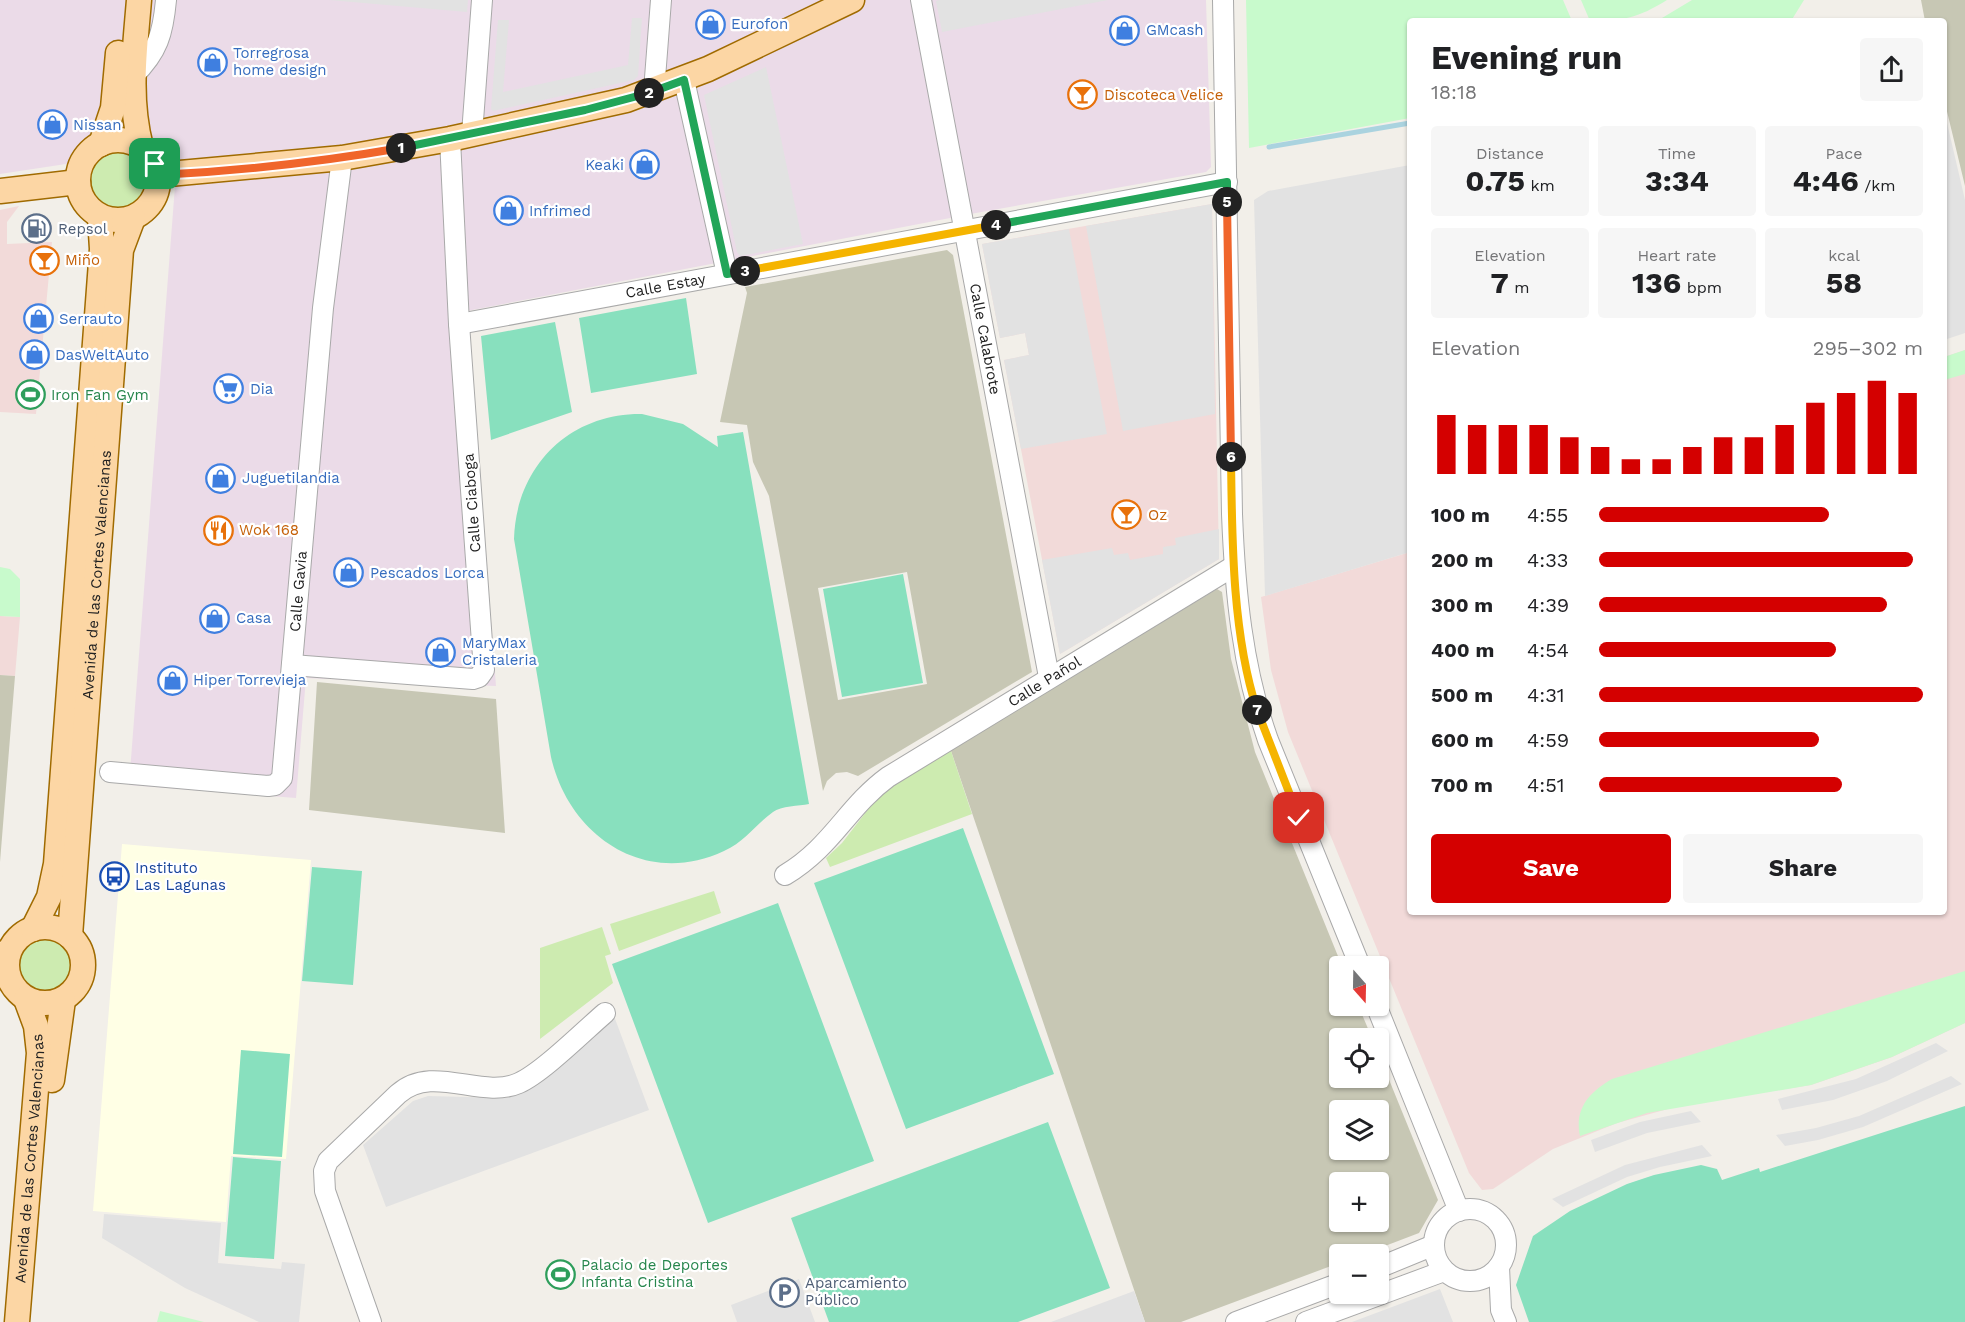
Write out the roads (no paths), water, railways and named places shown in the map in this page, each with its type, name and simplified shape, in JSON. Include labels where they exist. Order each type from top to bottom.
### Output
[{"type":"main road","points":[[122,0],[113,108],[101,144],[83,161],[78,183],[82,200],[100,217],[111,220],[133,218],[150,205],[158,186],[155,164],[141,147],[133,109],[133,76],[139,0]]},
{"type":"main road","points":[[158,175],[342,158],[461,137],[606,105],[684,80],[843,3]]},
{"type":"main road","points":[[101,144],[126,141],[141,147]]},
{"type":"main road","points":[[0,191],[78,183]]},
{"type":"main road","name":"Avenida de las Cortes Valencianas","points":[[33,929],[49,897],[56,864],[102,249],[100,217]]},
{"type":"main road","name":"Avenida de las Cortes Valencianas","points":[[70,936],[121,250],[133,218]]},
{"type":"main road","points":[[46,927],[70,936],[83,957],[84,969],[76,987],[63,1000],[44,1004],[26,999],[13,987],[4,973],[6,950],[23,934],[33,929],[46,927]]},
{"type":"main road","name":"Avenida de las Cortes Valencianas","points":[[17,1322],[39,1053],[36,1026],[26,999]]},
{"type":"main road","name":"Avenida de las Cortes Valencianas","points":[[34,1322],[54,1055],[63,1000]]},
{"type":"street","points":[[133,76],[148,60],[164,29],[166,0]]},
{"type":"street","name":"Calle Ciaboga","points":[[292,665],[473,679],[483,673],[459,324],[461,137],[482,0]]},
{"type":"street","points":[[654,91],[661,0]]},
{"type":"street","name":"Calle Calabrote","points":[[921,0],[1049,677]]},
{"type":"street","points":[[1223,0],[1234,566],[1245,658],[1256,707],[1356,956]]},
{"type":"street","points":[[684,80],[727,274]]},
{"type":"street","name":"Calle Gavia","points":[[110,772],[275,785],[282,775],[323,308],[342,158]]},
{"type":"street","name":"Calle Estay","points":[[459,324],[1227,182]]},
{"type":"street","name":"Calle Pañol","points":[[785,875],[828,842],[851,798],[1234,566]]},
{"type":"street","points":[[371,1322],[325,1191],[324,1171],[328,1161],[398,1094],[411,1085],[441,1081],[502,1087],[521,1083],[605,1012]]},
{"type":"street","points":[[1380,1016],[1459,1211]]},
{"type":"street","points":[[1459,1211],[1480,1211],[1498,1223],[1506,1242],[1499,1267],[1488,1276],[1473,1281],[1457,1278],[1444,1271],[1434,1245],[1441,1224],[1459,1211]]},
{"type":"street","points":[[1389,1263],[1434,1245]]},
{"type":"street","points":[[1499,1267],[1503,1316]]},
{"type":"street","points":[[1306,1322],[1444,1271]]},
{"type":"street","points":[[1473,1281],[1503,1316]]},
{"type":"street","points":[[1236,1322],[1329,1287]]},
{"type":"waterway","points":[[1269,147],[1407,124]]},
{"type":"place","name":"Eurofon","points":[[710,24]]},
{"type":"place","name":"GMcash","points":[[1125,30]]},
{"type":"place","name":"Torregrosa home design","points":[[212,62]]},
{"type":"place","name":"Discoteca Velice","points":[[1083,95]]},
{"type":"place","name":"Nissan","points":[[52,125]]},
{"type":"place","name":"Keaki","points":[[645,165]]},
{"type":"place","name":"Infrimed","points":[[508,211]]},
{"type":"place","name":"Repsol","points":[[37,229]]},
{"type":"place","name":"Miño","points":[[44,260]]},
{"type":"place","name":"Serrauto","points":[[38,319]]},
{"type":"place","name":"DasWeltAuto","points":[[34,355]]},
{"type":"place","name":"Dia","points":[[229,389]]},
{"type":"place","name":"Iron Fan Gym","points":[[30,395]]},
{"type":"place","name":"Juguetilandia","points":[[221,478]]},
{"type":"place","name":"Oz","points":[[1127,515]]},
{"type":"place","name":"Wok 168","points":[[218,530]]},
{"type":"place","name":"Pescados Lorca","points":[[349,573]]},
{"type":"place","name":"Casa","points":[[215,618]]},
{"type":"place","name":"MaryMax Cristaleria","points":[[441,652]]},
{"type":"place","name":"Hiper Torrevieja","points":[[172,680]]},
{"type":"place","name":"Instituto Las Lagunas","points":[[114,877]]},
{"type":"place","name":"Palacio de Deportes Infanta Cristina","points":[[560,1274]]},
{"type":"place","name":"Aparcamiento Público","points":[[784,1292]]}]
